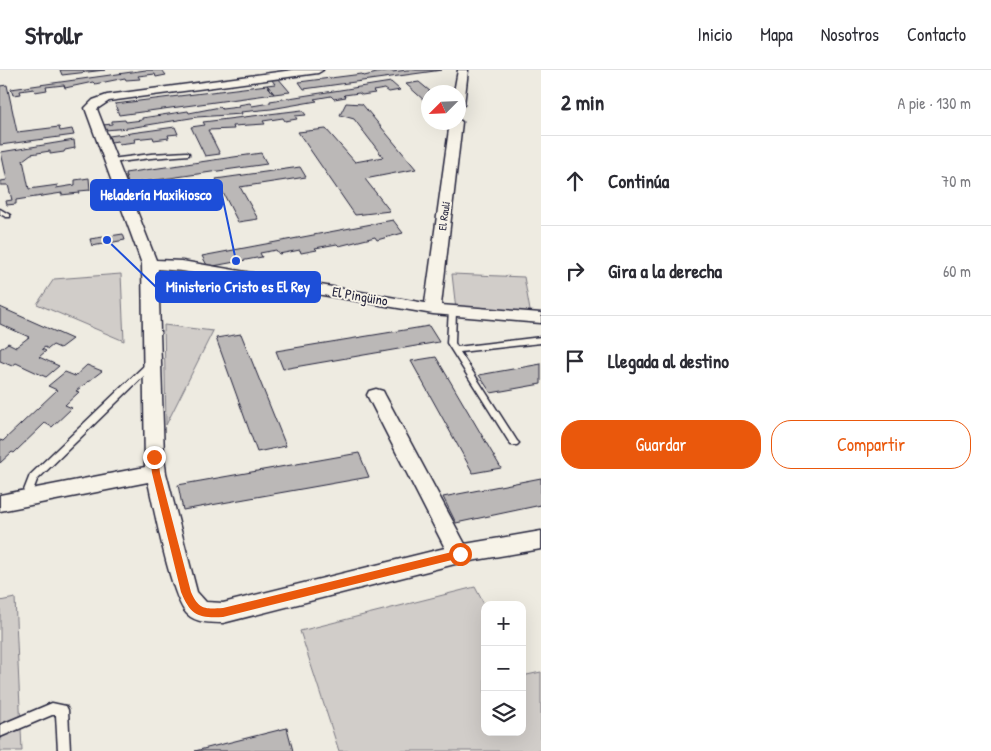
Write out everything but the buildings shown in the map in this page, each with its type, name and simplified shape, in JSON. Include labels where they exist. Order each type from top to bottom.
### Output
[{"type":"street","points":[[318,70],[102,99],[91,108],[150,264],[156,473],[186,592],[192,606],[204,613],[223,612],[460,554],[541,540]]},
{"type":"street","points":[[461,85],[463,70]]},
{"type":"street","name":"El Raulí","points":[[433,309],[455,130]]},
{"type":"street","name":"El Pingüino","points":[[150,264],[182,266],[433,309],[541,318]]},
{"type":"street","points":[[376,395],[460,554]]},
{"type":"street","points":[[0,503],[156,473]]},
{"type":"lane","points":[[111,161],[187,154]]},
{"type":"lane","points":[[0,211],[8,216]]},
{"type":"lane","points":[[452,311],[451,343],[514,444]]},
{"type":"lane","points":[[455,350],[541,340]]},
{"type":"lane","points":[[26,498],[33,478],[152,363]]},
{"type":"lane","points":[[0,731],[52,709],[62,710],[64,751]]},
{"type":"shaded area","points":[[121,274],[124,341],[37,304],[54,279]]},
{"type":"shaded area","points":[[452,274],[524,277],[531,316],[456,310]]},
{"type":"shaded area","points":[[164,325],[213,331],[166,425]]},
{"type":"shaded area","points":[[475,587],[482,601],[481,736],[526,736],[526,675],[541,672],[541,751],[339,751],[300,631]]},
{"type":"shaded area","points":[[15,598],[22,751],[0,751],[0,601]]},
{"type":"place","name":"Ministerio Cristo es El Rey","points":[[107,240]]},
{"type":"place","name":"Heladería Maxikiosco","points":[[236,261]]},
{"type":"route","points":[[154,457],[156,473],[186,592],[192,606],[204,613],[223,612],[460,554]]}]
